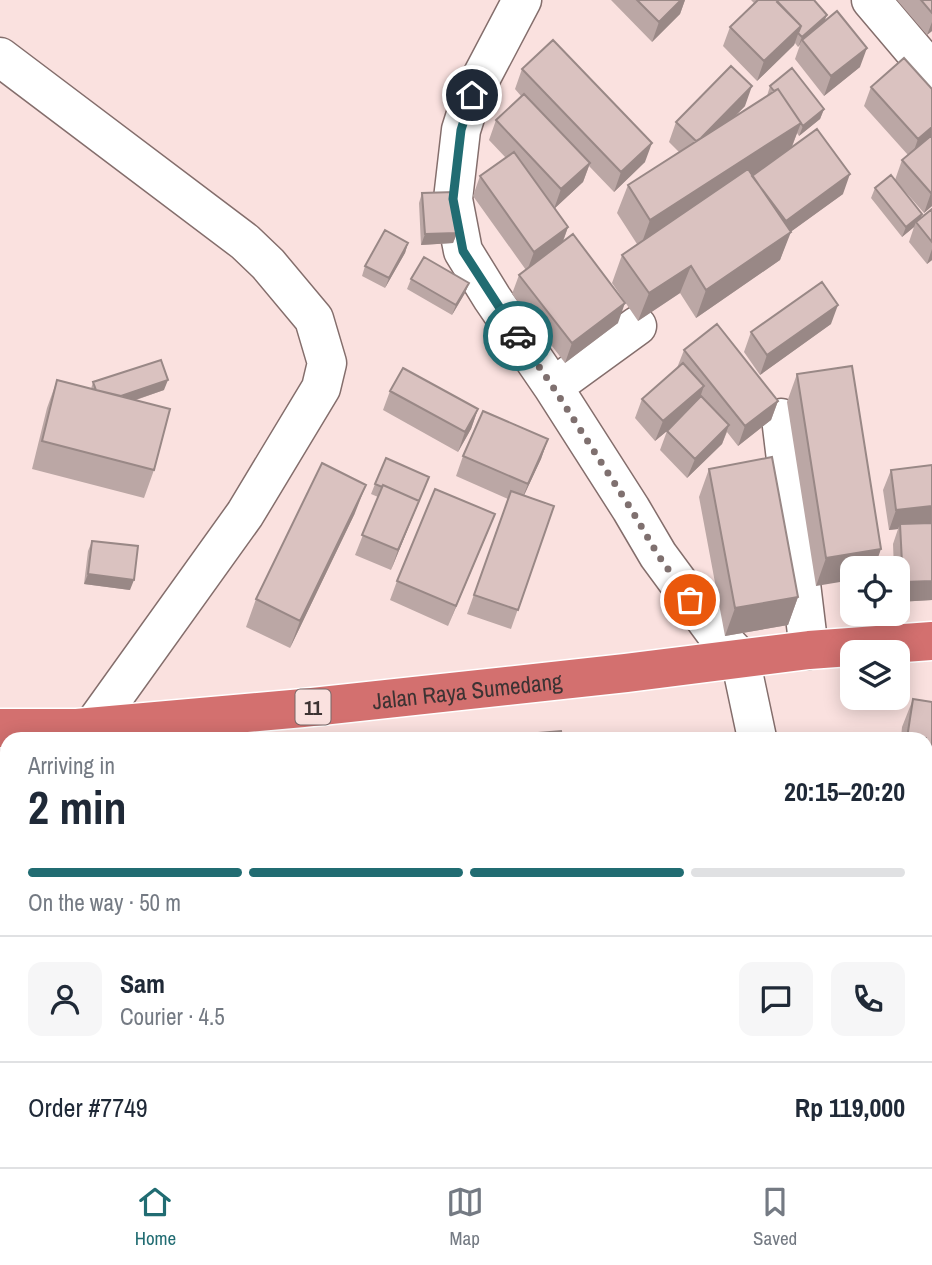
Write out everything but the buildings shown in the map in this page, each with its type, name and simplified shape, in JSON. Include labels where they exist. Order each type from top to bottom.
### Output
[{"type":"highway","name":"Jalan Raya Sumedang","points":[[0,728],[93,726],[303,708],[809,650],[932,641]]},
{"type":"street","points":[[523,0],[472,95],[461,130],[453,199],[463,251],[553,387],[658,555],[714,631],[755,732]]},
{"type":"street","points":[[871,0],[932,72]]},
{"type":"street","points":[[0,57],[245,242],[268,264],[314,319],[327,363],[321,388],[245,514],[93,726]]},
{"type":"street","points":[[553,387],[637,326]]},
{"type":"street","points":[[781,418],[809,650]]},
{"type":"way so far","points":[[518,336],[658,555],[690,600]]},
{"type":"route","points":[[472,95],[461,130],[453,199],[463,251],[518,336]]}]
